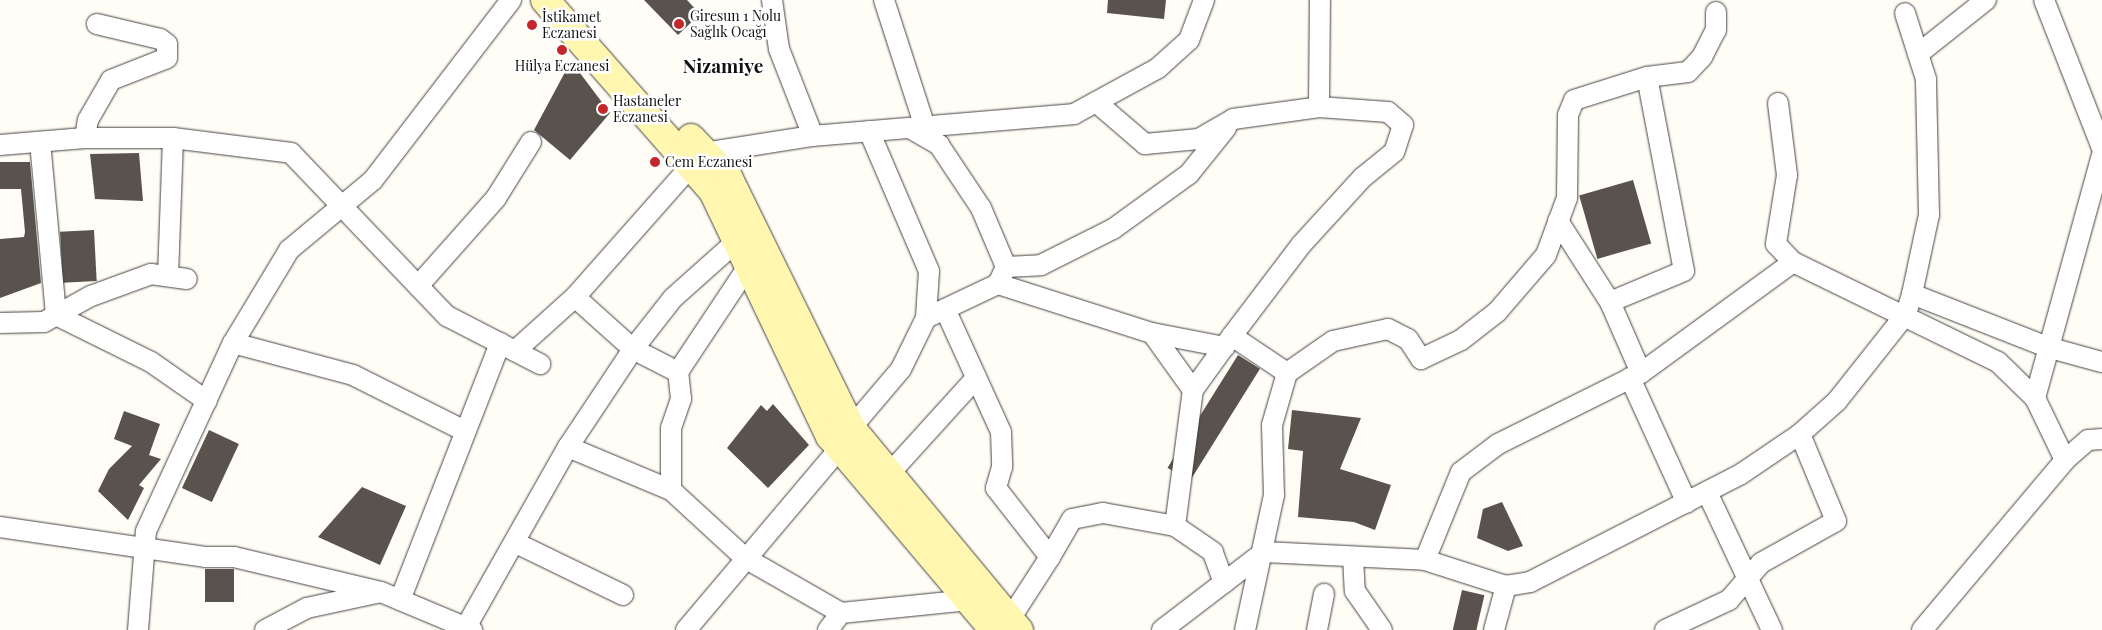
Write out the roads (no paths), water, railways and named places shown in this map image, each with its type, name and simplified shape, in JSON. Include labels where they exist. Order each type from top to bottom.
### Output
[{"type":"street","points":[[138,630],[146,531],[233,343],[288,250],[373,180],[511,0]]},
{"type":"street","points":[[545,0],[698,159],[728,177],[846,438],[969,600],[1008,626]]},
{"type":"street","points":[[571,0],[698,159],[830,436],[846,438],[889,474],[1008,626]]},
{"type":"street","points":[[772,0],[779,49],[814,136]]},
{"type":"street","points":[[884,0],[918,127],[939,145],[981,208],[1002,276]]},
{"type":"street","points":[[400,600],[465,431],[507,347],[575,297],[698,159],[814,136],[1074,114],[1158,68],[1189,40],[1204,0]]},
{"type":"street","points":[[1319,107],[1320,0]]},
{"type":"street","points":[[1918,54],[1986,0]]},
{"type":"street","points":[[2044,0],[2102,148]]},
{"type":"street","points":[[1244,630],[1264,552],[1274,496],[1272,425],[1287,373],[1333,341],[1388,329],[1408,338],[1421,359],[1461,340],[1497,312],[1546,255],[1567,198],[1568,115],[1574,100],[1647,77],[1688,72],[1702,57],[1716,30],[1716,12]]},
{"type":"street","points":[[1162,630],[1264,552],[1424,560],[1506,586],[1530,582],[1707,492],[1800,434],[1837,401],[1906,314],[1912,294],[1929,214],[1926,79],[1905,14]]},
{"type":"street","points":[[85,138],[88,120],[111,80],[167,58],[167,44],[160,40],[97,24]]},
{"type":"street","points":[[1610,302],[1684,271],[1647,77]]},
{"type":"street","points":[[1096,102],[1145,144],[1199,139],[1233,119],[1319,107],[1388,112],[1403,125],[1394,152],[1363,177],[1302,245],[1193,390],[1175,526]]},
{"type":"street","points":[[1778,103],[1787,175],[1776,244],[1793,262],[1906,314],[1998,362],[2035,398],[2064,460]]},
{"type":"street","points":[[926,318],[1002,276],[1041,265],[1113,229],[1189,174],[1233,119]]},
{"type":"street","points":[[686,630],[901,369],[926,318],[929,270],[869,131]]},
{"type":"street","points":[[0,145],[85,138],[173,138],[291,153],[447,316],[540,364]]},
{"type":"street","points":[[0,323],[44,322],[90,296],[151,274],[177,277],[173,138]]},
{"type":"street","points":[[40,142],[56,315]]},
{"type":"street","points":[[418,286],[496,198],[531,142]]},
{"type":"street","points":[[2035,398],[2047,347],[2081,241],[2102,155]]},
{"type":"street","points":[[1558,221],[1610,302],[1635,376],[1687,502]]},
{"type":"street","points":[[0,527],[205,557],[234,557],[381,592],[460,627],[516,543],[568,448],[633,349],[673,298],[737,241]]},
{"type":"street","points":[[1424,560],[1461,472],[1498,444],[1635,376],[1793,262]]},
{"type":"street","points":[[671,490],[671,428],[681,399],[678,372],[749,265]]},
{"type":"street","points":[[1002,276],[1152,333],[1229,341],[1287,373]]},
{"type":"street","points":[[1912,294],[2047,347],[2102,362]]},
{"type":"street","points":[[575,297],[633,349],[678,372]]},
{"type":"street","points":[[945,309],[1001,432],[1002,468],[996,488],[1050,557]]},
{"type":"street","points":[[56,315],[151,362],[206,401]]},
{"type":"street","points":[[1152,333],[1193,390]]},
{"type":"street","points":[[233,343],[353,375],[465,431]]},
{"type":"street","points":[[889,474],[976,378]]},
{"type":"street","points":[[1665,630],[1729,600],[1747,582],[1761,563],[1836,520],[1800,434]]},
{"type":"street","points":[[1922,630],[2064,460],[2088,440],[2102,439]]},
{"type":"street","points":[[568,448],[671,490],[746,558],[841,613],[969,600]]},
{"type":"street","points":[[1707,492],[1747,582],[1772,630]]},
{"type":"street","points":[[1008,626],[1072,519],[1103,513],[1175,526],[1213,552],[1224,582]]},
{"type":"street","points":[[516,543],[624,595]]},
{"type":"street","points":[[1353,557],[1355,591],[1382,630]]},
{"type":"street","points":[[1494,630],[1506,586]]},
{"type":"street","points":[[265,630],[308,608],[381,592]]},
{"type":"street","points":[[1317,630],[1324,594]]},
{"type":"street","points":[[828,630],[841,613]]},
{"type":"place","name":"Giresun 1 Nolu Sağlık Ocağı","points":[[679,24]]},
{"type":"place","name":"İstikamet Eczanesi","points":[[532,25]]},
{"type":"place","name":"Hülya Eczanesi","points":[[562,50]]},
{"type":"place","name":"Hastaneler Eczanesi","points":[[603,109]]},
{"type":"place","name":"Cem Eczanesi","points":[[655,162]]},
{"type":"district","name":"Nizamiye","points":[[723,66]]}]
